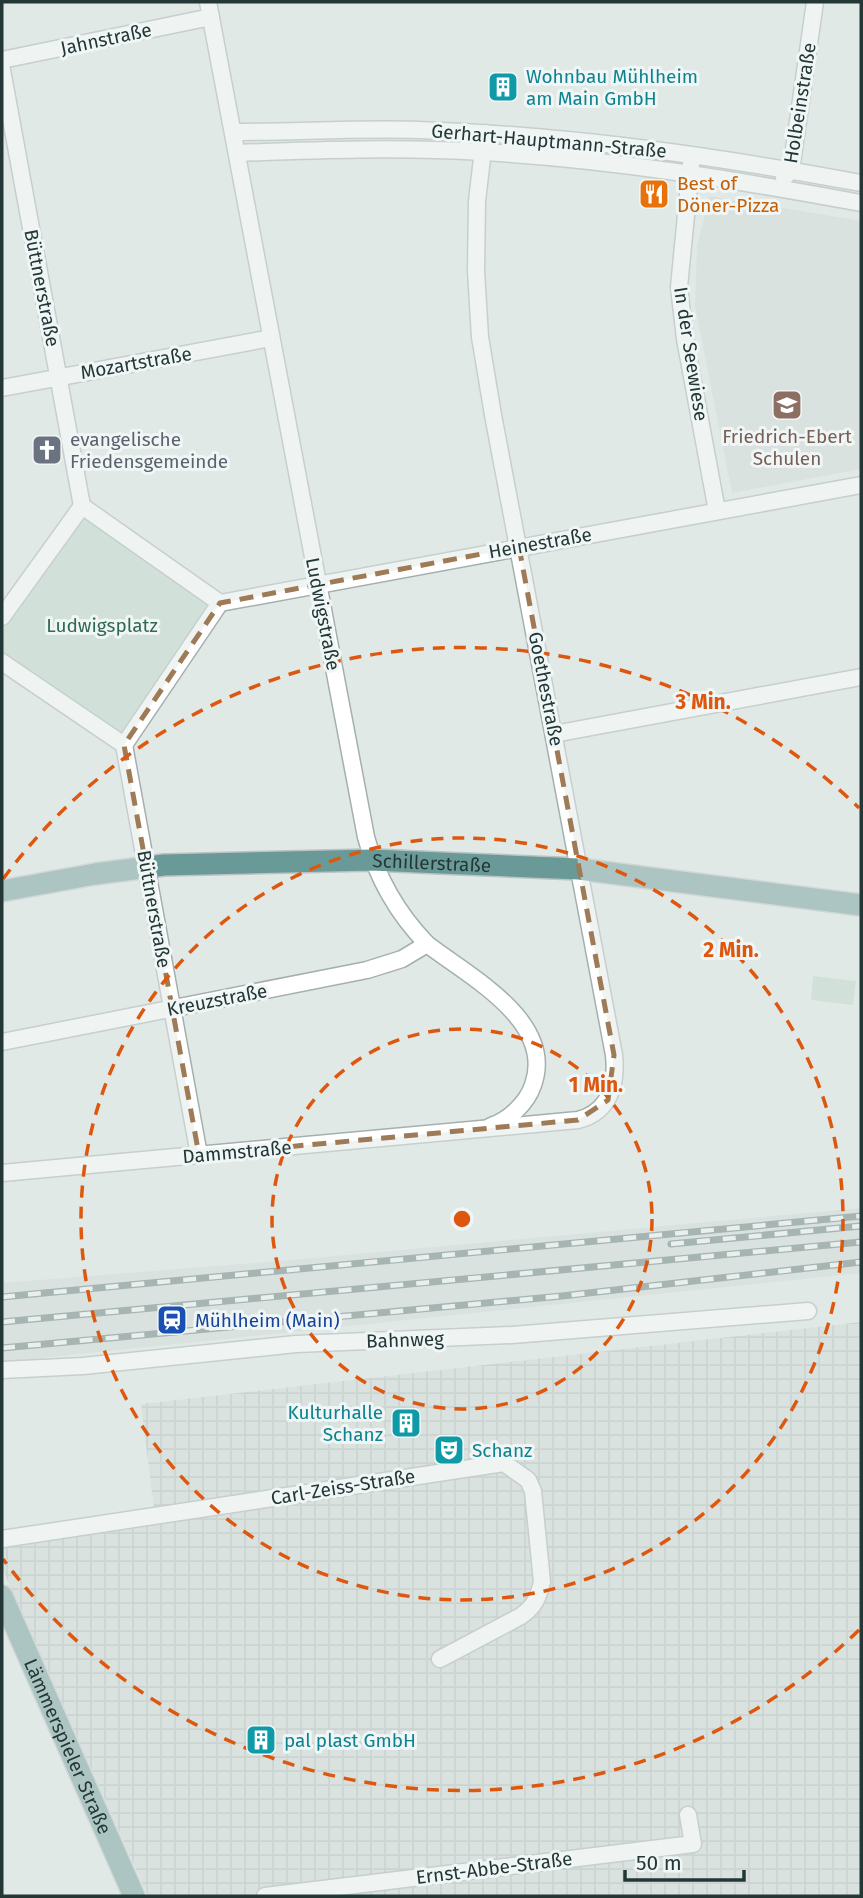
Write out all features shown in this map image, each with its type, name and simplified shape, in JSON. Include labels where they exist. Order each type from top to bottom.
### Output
[{"type":"main road","name":"Schillerstraße","points":[[2,891],[146,867],[258,861],[372,860],[579,869],[861,905]]},
{"type":"main road","name":"Lämmerspieler Straße","points":[[2,1595],[134,1896]]},
{"type":"street","name":"Holbeinstraße","points":[[762,185],[781,181],[791,170],[815,2]]},
{"type":"street","name":"Jahnstraße","points":[[2,60],[210,9]]},
{"type":"street","name":"Ludwigstraße","points":[[210,9],[372,860],[400,912],[427,944],[501,1000],[524,1027],[534,1047],[537,1071],[525,1100],[496,1124],[472,1131]]},
{"type":"street","name":"Büttnerstraße","points":[[2,70],[82,506]]},
{"type":"street","name":"Gerhart-Hauptmann-Straße","points":[[234,132],[359,129],[485,133],[610,144],[861,183]]},
{"type":"street","name":"Goethestraße","points":[[472,1131],[588,1118],[601,1108],[613,1090],[615,1075],[614,1055],[493,415],[477,305],[475,236],[485,133]]},
{"type":"street","name":"Gerhart-Hauptmann-Straße","points":[[238,153],[358,148],[483,152],[690,173],[861,203]]},
{"type":"street","name":"In der Seewiese","points":[[692,155],[679,266],[680,299],[717,511]]},
{"type":"street","name":"Mozartstraße","points":[[2,387],[271,338]]},
{"type":"street","name":"Heinestraße","points":[[220,603],[861,485]]},
{"type":"street","points":[[2,617],[82,506],[220,603],[124,745],[2,662]]},
{"type":"street","points":[[554,734],[861,677]]},
{"type":"street","name":"Büttnerstraße","points":[[124,745],[199,1155]]},
{"type":"street","name":"Kreuzstraße","points":[[2,1042],[380,967],[402,959],[427,944]]},
{"type":"street","name":"Dammstraße","points":[[2,1173],[472,1131]]},
{"type":"street","name":"Bahnweg","points":[[2,1370],[95,1364],[320,1342],[512,1335],[808,1311]]},
{"type":"street","name":"Carl-Zeiss-Straße","points":[[2,1539],[504,1463],[528,1480],[533,1491],[541,1583],[539,1596],[532,1608],[521,1616],[440,1659]]},
{"type":"street","name":"Ernst-Abbe-Straße","points":[[265,1896],[692,1844],[688,1815]]},
{"type":"highlighted area","points":[[519,547],[614,1055],[608,1100],[578,1120],[199,1155],[124,745],[220,603]]},
{"type":"shaded area","name":"Friedrich-Ebert Schulen","points":[[710,196],[861,221],[861,469],[732,493],[695,306],[697,246]]},
{"type":"shaded area","points":[[861,1208],[861,1273],[2,1362],[2,1283],[291,1260]]},
{"type":"shaded area","points":[[861,1322],[861,1896],[148,1896],[2,1568],[2,1548],[156,1525],[141,1404]]},
{"type":"green space","name":"Ludwigsplatz","points":[[83,514],[211,605],[122,734],[2,652],[2,631]]},
{"type":"green space","points":[[813,976],[856,981],[853,1005],[811,1000]]},
{"type":"railway","points":[[2,1297],[861,1216]]},
{"type":"railway","points":[[671,1244],[861,1226]]},
{"type":"railway","points":[[2,1322],[861,1242]]},
{"type":"railway","points":[[2,1348],[562,1296],[861,1262]]},
{"type":"place","name":"Wohnbau Mühlheim am Main GmbH","points":[[503,87]]},
{"type":"place","name":"Best of Döner-Pizza","points":[[654,194]]},
{"type":"place","name":"Friedrich-Ebert Schulen","points":[[787,405]]},
{"type":"place","name":"evangelische Friedensgemeinde","points":[[47,450]]},
{"type":"place","name":"Mühlheim (Main)","points":[[172,1320]]},
{"type":"place","name":"Kulturhalle Schanz","points":[[406,1423]]},
{"type":"place","name":"Schanz","points":[[449,1450]]},
{"type":"place","name":"pal plast GmbH","points":[[261,1740]]}]
